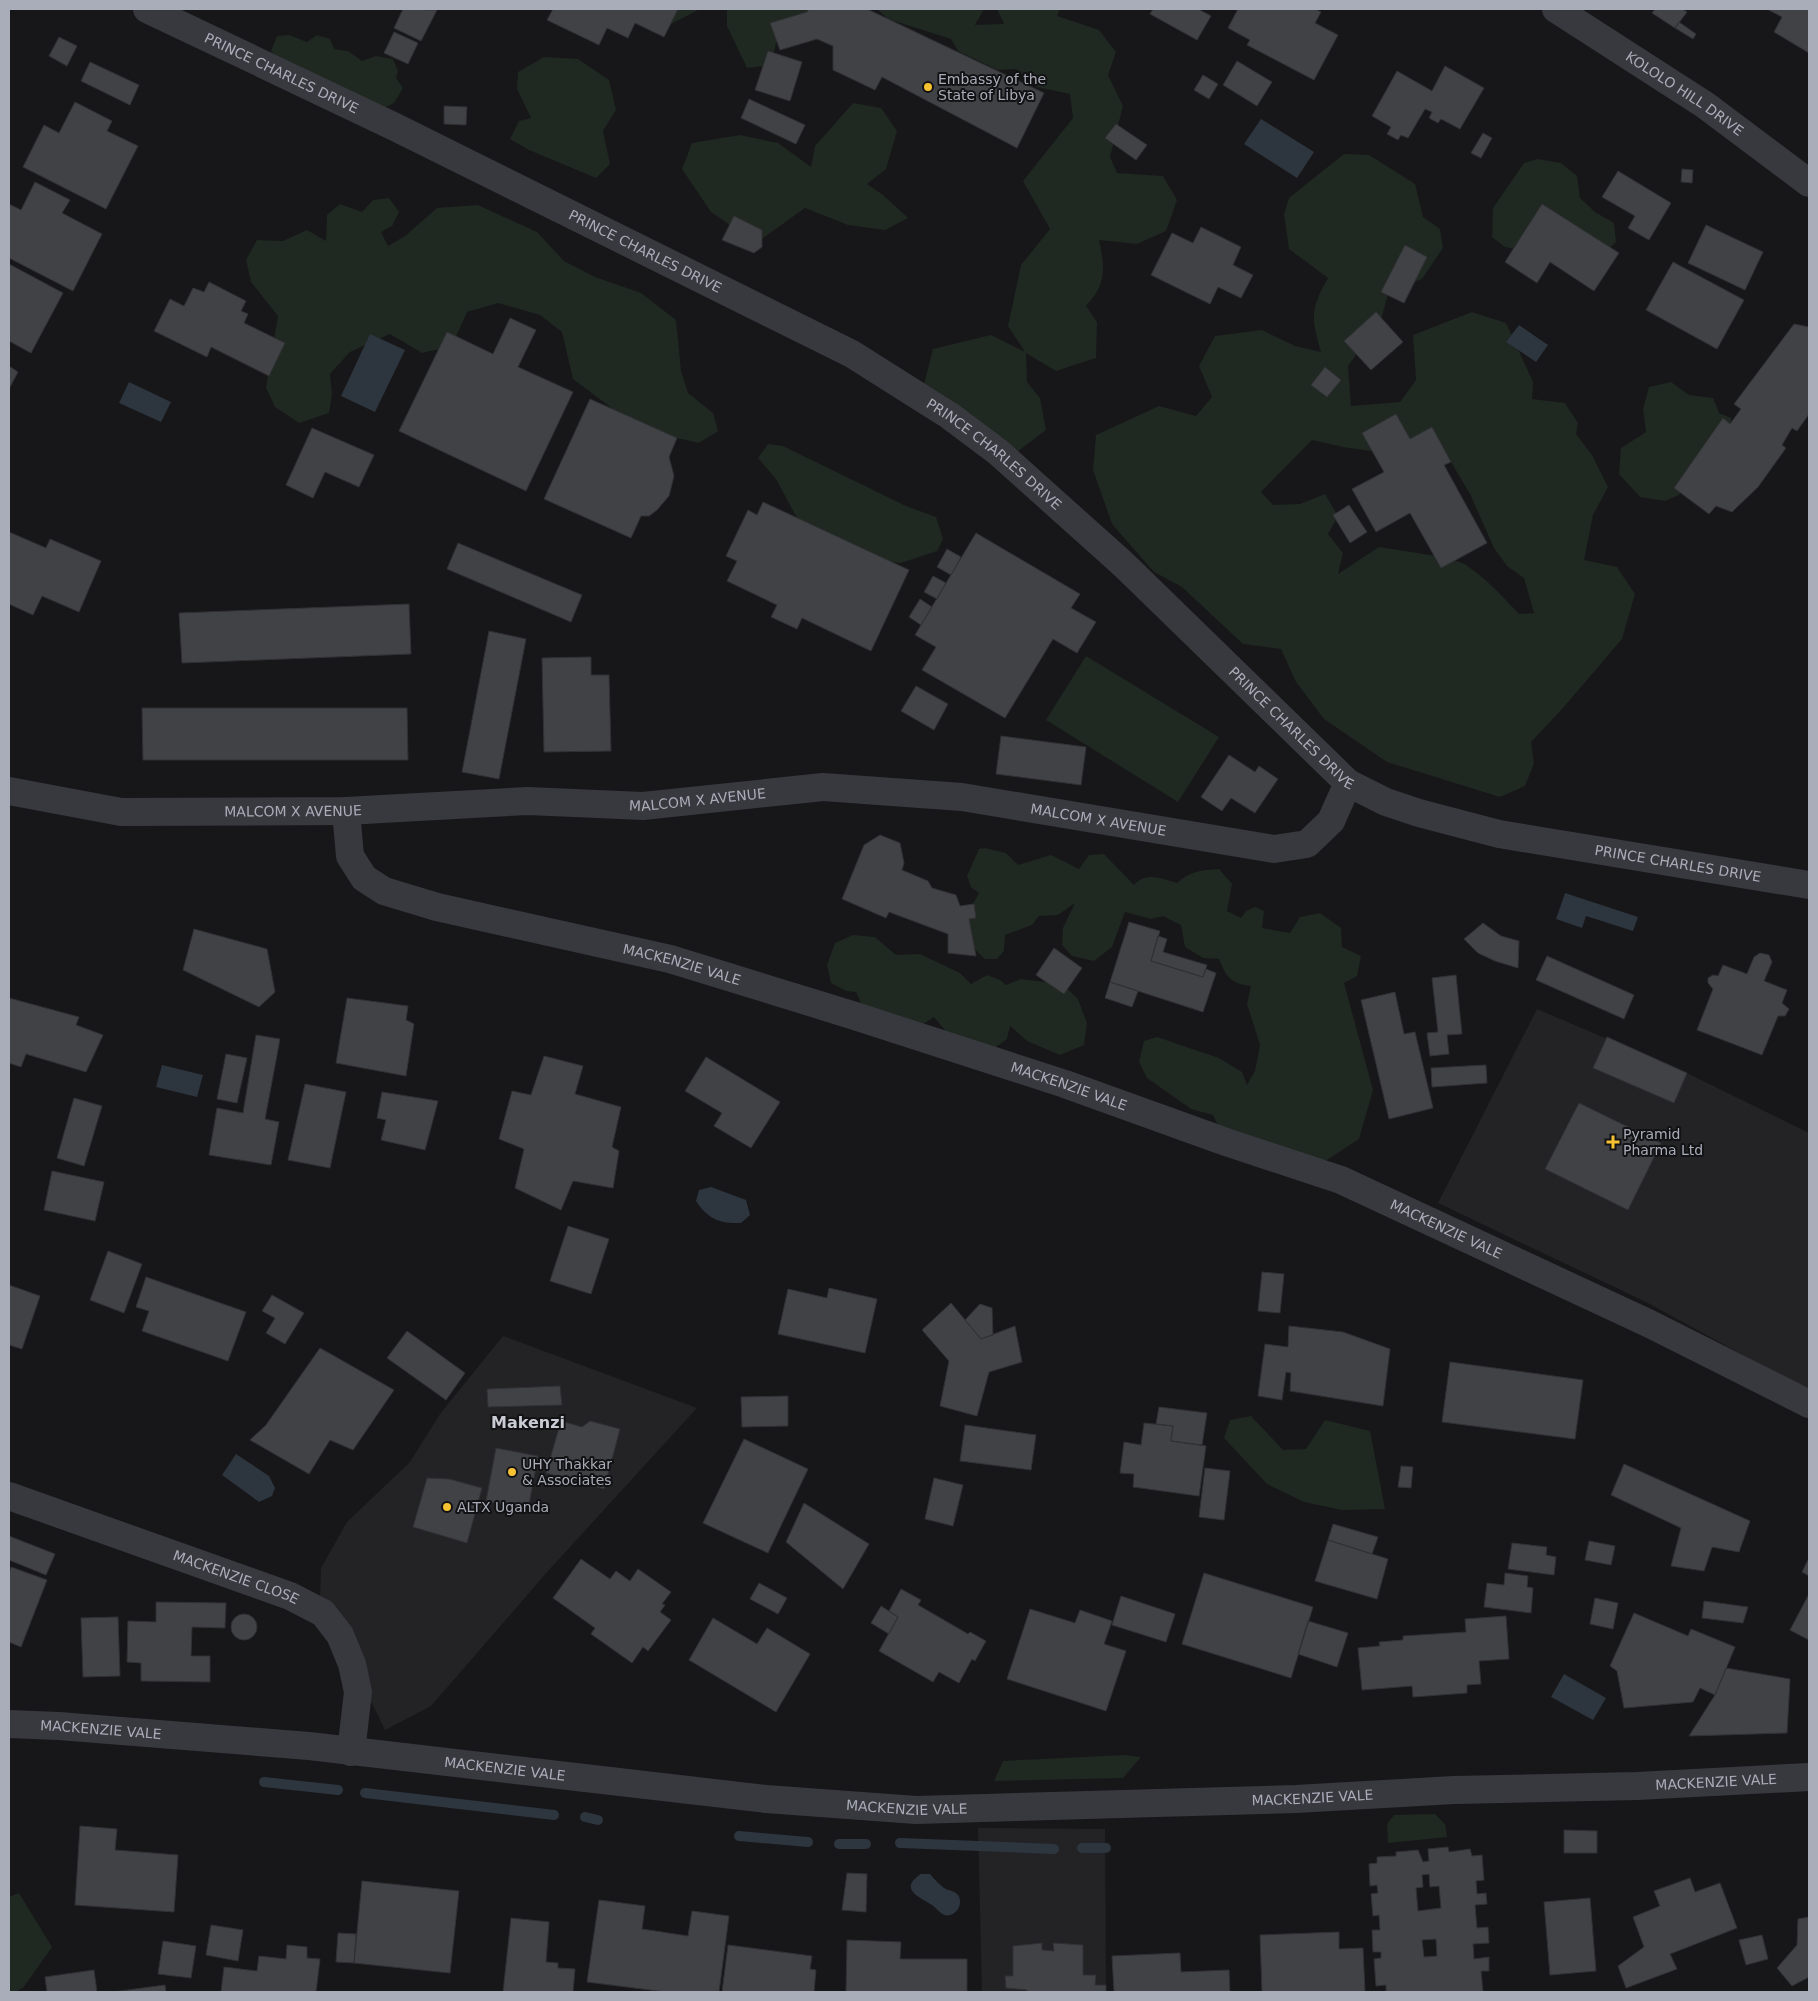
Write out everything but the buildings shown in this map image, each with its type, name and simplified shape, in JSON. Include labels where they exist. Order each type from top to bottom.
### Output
[{"type":"street","name":"PRINCE CHARLES DRIVE","points":[[147,9],[395,127],[852,354],[950,416],[998,452],[1123,564],[1348,783],[1402,808],[1499,834],[1809,885]]},
{"type":"street","name":"KOLOLO HILL DRIVE","points":[[1556,9],[1705,105],[1809,183]]},
{"type":"street","name":"MALCOM X AVENUE","points":[[9,791],[121,812],[346,811],[528,801],[643,806],[823,787],[962,797],[1274,849],[1307,844],[1331,821],[1348,783]]},
{"type":"street","name":"MACKENZIE VALE","points":[[346,811],[350,856],[364,878],[384,892],[437,907],[680,962],[1056,1081],[1226,1142],[1341,1180],[1650,1324],[1809,1404]]},
{"type":"street","name":"MACKENZIE CLOSE","points":[[9,1496],[290,1596],[323,1614],[340,1635],[352,1664],[358,1692],[351,1752]]},
{"type":"street","name":"MACKENZIE VALE","points":[[9,1724],[88,1728],[309,1746],[766,1799],[916,1810],[1296,1799],[1454,1790],[1637,1786],[1809,1777]]},
{"type":"shaded area","points":[[604,9],[700,9],[671,24],[609,13]]},
{"type":"shaded area","points":[[727,9],[819,9],[810,22],[780,28],[773,55],[765,66],[747,68],[727,26]]},
{"type":"shaded area","points":[[877,9],[984,9],[975,25],[1004,24],[997,9],[1060,9],[1057,16],[1099,30],[1116,52],[1108,75],[1123,106],[1110,157],[1117,173],[1163,176],[1177,200],[1166,231],[1137,244],[1099,240],[1103,275],[1098,290],[1086,306],[1097,322],[1096,358],[1056,371],[1026,353],[1027,382],[1040,398],[1046,430],[1013,455],[921,396],[933,349],[991,335],[1025,352],[1008,326],[1021,265],[1050,229],[1023,181],[1073,118],[1070,94],[1037,87],[1016,69],[998,70],[958,51],[951,39],[888,19]]},
{"type":"shaded area","points":[[289,35],[307,42],[317,35],[330,39],[334,49],[348,51],[362,61],[376,56],[393,59],[398,71],[396,78],[403,88],[394,103],[378,111],[286,70],[271,51],[277,36]]},
{"type":"shaded area","points":[[544,57],[578,59],[609,80],[616,110],[603,131],[610,164],[596,178],[529,150],[510,139],[519,121],[531,118],[517,89],[518,72]]},
{"type":"shaded area","points":[[853,103],[881,108],[897,131],[886,169],[867,184],[883,195],[908,218],[885,230],[848,225],[805,208],[756,243],[711,212],[682,169],[692,143],[740,135],[778,143],[811,167],[815,146]]},
{"type":"shaded area","points":[[1261,119],[1314,152],[1297,178],[1244,144]]},
{"type":"shaded area","points":[[1344,154],[1369,155],[1415,184],[1423,217],[1440,229],[1443,248],[1422,279],[1389,290],[1381,320],[1348,366],[1351,406],[1400,402],[1416,380],[1413,335],[1472,312],[1506,323],[1533,382],[1532,399],[1565,403],[1578,423],[1576,434],[1592,455],[1608,487],[1593,515],[1584,560],[1617,567],[1635,594],[1622,639],[1531,742],[1534,763],[1525,786],[1500,797],[1387,762],[1324,719],[1296,682],[1281,649],[1243,644],[1182,587],[1154,572],[1112,524],[1093,470],[1096,435],[1159,406],[1196,416],[1212,397],[1199,366],[1215,336],[1262,330],[1295,346],[1321,352],[1315,330],[1314,314],[1318,298],[1328,278],[1289,249],[1284,214],[1289,198]],"holes":[[[1312,440],[1343,447],[1405,456],[1435,471],[1451,462],[1470,494],[1494,548],[1507,566],[1524,578],[1534,613],[1519,614],[1494,588],[1466,565],[1438,557],[1379,547],[1338,574],[1343,553],[1328,534],[1338,516],[1325,494],[1300,504],[1273,505],[1261,492]]]},
{"type":"shaded area","points":[[1537,159],[1561,163],[1577,176],[1580,198],[1595,212],[1614,223],[1616,242],[1604,253],[1523,251],[1505,247],[1492,237],[1493,208],[1524,163]]},
{"type":"shaded area","points":[[389,198],[399,212],[392,226],[381,232],[388,246],[405,236],[437,208],[478,205],[537,232],[564,261],[595,277],[641,293],[676,320],[681,371],[688,393],[713,413],[718,431],[699,443],[641,430],[573,379],[562,332],[540,315],[498,303],[467,312],[452,346],[422,353],[390,334],[350,352],[330,374],[332,395],[329,413],[299,423],[275,407],[266,388],[278,316],[251,282],[246,260],[257,240],[283,241],[307,230],[326,241],[327,215],[340,204],[362,212],[373,200]]},
{"type":"shaded area","points":[[1519,325],[1548,345],[1536,362],[1506,342]]},
{"type":"shaded area","points":[[370,334],[405,350],[375,412],[341,396]]},
{"type":"shaded area","points":[[129,382],[171,402],[161,422],[119,403]]},
{"type":"shaded area","points":[[1671,382],[1689,395],[1713,398],[1719,413],[1731,418],[1731,428],[1686,483],[1679,495],[1665,501],[1640,497],[1619,474],[1621,448],[1646,432],[1643,409],[1649,387]]},
{"type":"shaded area","points":[[768,444],[783,446],[906,506],[936,517],[943,539],[937,551],[901,563],[862,558],[804,531],[776,479],[758,458]]},
{"type":"shaded area","points":[[1086,656],[1219,737],[1178,802],[1046,720]]},
{"type":"shaded area","points":[[985,848],[1006,853],[1018,865],[1051,855],[1079,869],[1089,855],[1104,854],[1134,885],[1149,877],[1177,883],[1196,872],[1219,869],[1232,884],[1227,911],[1241,918],[1246,911],[1255,907],[1264,911],[1262,928],[1290,933],[1300,917],[1320,913],[1341,928],[1342,947],[1361,956],[1357,976],[1344,983],[1373,1090],[1359,1139],[1327,1160],[1261,1161],[1231,1152],[1213,1115],[1191,1109],[1147,1078],[1139,1062],[1144,1041],[1157,1037],[1219,1058],[1242,1072],[1247,1085],[1255,1071],[1260,1045],[1247,1004],[1251,986],[1230,979],[1219,959],[1203,958],[1185,947],[1181,925],[1163,916],[1151,919],[1125,912],[1112,947],[1094,961],[1072,956],[1062,945],[1063,928],[1075,903],[1058,915],[1039,916],[1032,925],[1005,935],[1004,951],[997,959],[985,959],[968,943],[968,913],[979,893],[971,887],[967,876],[979,849]]},
{"type":"shaded area","points":[[1565,893],[1638,917],[1633,931],[1586,916],[1582,928],[1556,919]]},
{"type":"shaded area","points":[[853,935],[875,937],[896,955],[920,954],[960,973],[971,984],[987,975],[1000,980],[1006,985],[1021,979],[1062,984],[1078,999],[1087,1023],[1084,1045],[1060,1055],[1027,1041],[1010,1026],[1007,1039],[985,1055],[962,1051],[934,1017],[911,1032],[865,1013],[856,992],[846,991],[831,983],[827,965],[835,943]]},
{"type":"shaded area","points":[[1537,1009],[1687,1073],[1809,1133],[1809,1391],[1646,1302],[1438,1203]]},
{"type":"shaded area","points":[[162,1065],[203,1075],[197,1097],[156,1087]]},
{"type":"shaded area","points":[[711,1187],[746,1200],[750,1215],[741,1223],[727,1223],[710,1216],[696,1201],[699,1190]]},
{"type":"shaded area","points":[[503,1336],[697,1408],[549,1570],[431,1706],[385,1730],[320,1597],[321,1568],[347,1522],[410,1462],[440,1414]]},
{"type":"shaded area","points":[[1251,1416],[1283,1450],[1306,1449],[1325,1420],[1370,1431],[1385,1509],[1342,1510],[1304,1502],[1267,1484],[1224,1438],[1230,1420]]},
{"type":"shaded area","points":[[236,1454],[269,1476],[275,1488],[272,1496],[259,1502],[222,1475]]},
{"type":"shaded area","points":[[1564,1674],[1606,1698],[1593,1720],[1551,1697]]},
{"type":"shaded area","points":[[1125,1755],[1141,1757],[1123,1778],[994,1781],[1003,1761]]},
{"type":"shaded area","points":[[1435,1814],[1445,1824],[1447,1837],[1388,1843],[1387,1824],[1394,1815]]},
{"type":"shaded area","points":[[978,1828],[1105,1829],[1106,1992],[982,1992]]},
{"type":"shaded area","points":[[921,1874],[930,1874],[944,1888],[955,1892],[960,1899],[958,1910],[952,1914],[944,1915],[917,1896],[911,1888],[911,1884]]},
{"type":"shaded area","points":[[19,1893],[52,1947],[23,1988],[15,1992],[9,1992],[9,1897]]},
{"type":"waterway","points":[[264,1782],[338,1790]]},
{"type":"waterway","points":[[365,1793],[554,1815]]},
{"type":"waterway","points":[[585,1817],[598,1820]]},
{"type":"waterway","points":[[739,1836],[808,1842]]},
{"type":"waterway","points":[[900,1843],[1054,1849]]},
{"type":"waterway","points":[[839,1844],[866,1844]]},
{"type":"waterway","points":[[1082,1848],[1106,1848]]},
{"type":"place","name":"Embassy of the State of Libya","points":[[928,87]]},
{"type":"place","name":"Pyramid Pharma Ltd","points":[[1613,1142]]},
{"type":"place","name":"UHY Thakkar & Associates","points":[[512,1472]]},
{"type":"place","name":"ALTX Uganda","points":[[447,1507]]},
{"type":"district","name":"Makenzi","points":[[528,1422]]}]
